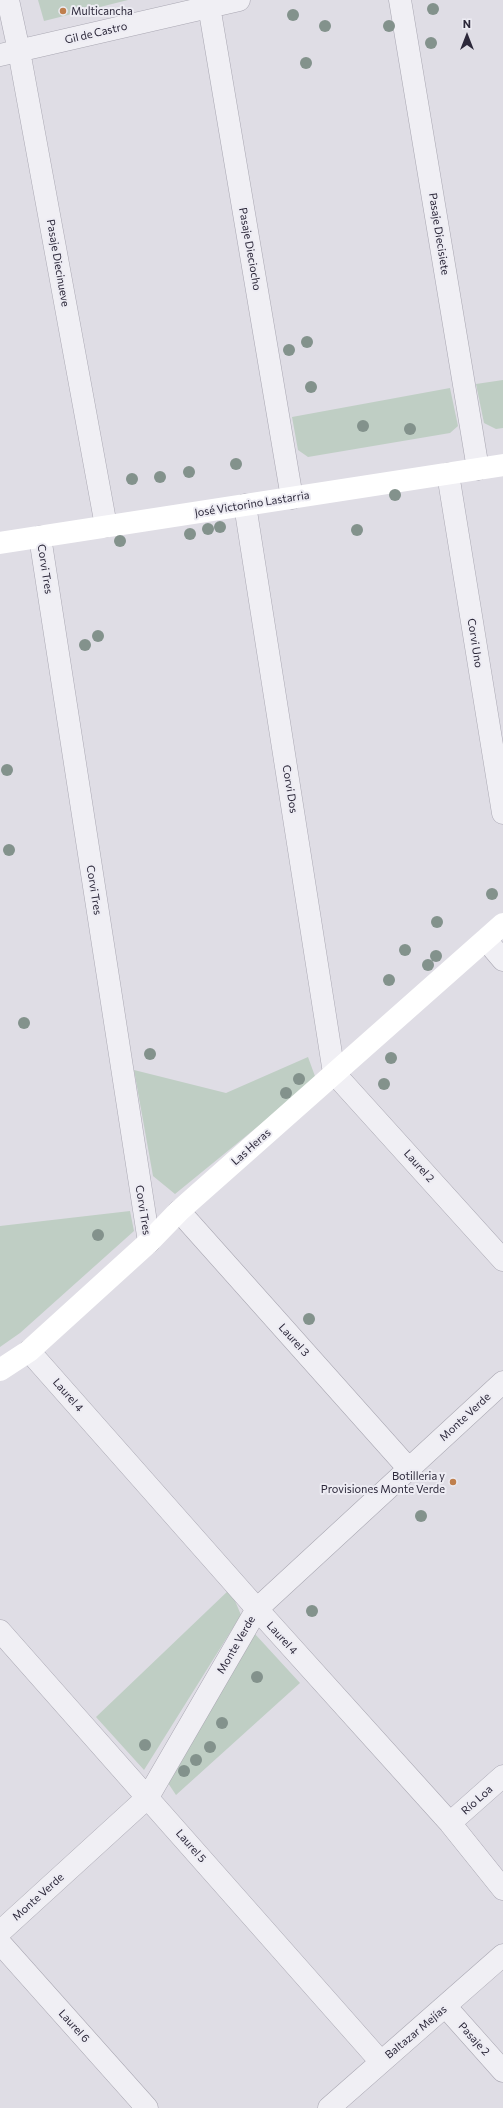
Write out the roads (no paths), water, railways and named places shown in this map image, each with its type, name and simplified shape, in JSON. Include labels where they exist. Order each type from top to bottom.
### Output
[{"type":"street","name":"Pasaje Diecinueve","points":[[8,0],[10,53],[106,526]]},
{"type":"street","name":"Gil de Castro","points":[[10,53],[209,4],[239,0]]},
{"type":"street","name":"Pasaje Diecisiete","points":[[400,0],[478,469]]},
{"type":"street","name":"Pasaje Dieciocho","points":[[209,4],[292,498]]},
{"type":"street","name":"José Victorino Lastarria","points":[[0,543],[503,465]]},
{"type":"street","name":"Corvi Uno","points":[[448,474],[503,813]]},
{"type":"street","name":"Corvi Dos","points":[[245,505],[334,1073]]},
{"type":"street","name":"Corvi Tres","points":[[40,537],[148,1242]]},
{"type":"street","name":"Las Heras","points":[[0,1370],[29,1351],[148,1242],[179,1211],[503,924]]},
{"type":"street","points":[[486,940],[503,960]]},
{"type":"street","name":"Laurel 2","points":[[334,1073],[503,1260]]},
{"type":"street","name":"Laurel 3","points":[[179,1211],[409,1469]]},
{"type":"street","name":"Laurel 4","points":[[29,1351],[257,1609],[450,1823],[503,1889]]},
{"type":"street","name":"Monte Verde","points":[[0,1932],[148,1797],[257,1609],[503,1382]]},
{"type":"street","name":"Laurel 5","points":[[0,1631],[148,1797],[380,2062]]},
{"type":"street","name":"Río Loa","points":[[450,1823],[503,1776]]},
{"type":"street","name":"Laurel 6","points":[[0,1943],[147,2108]]},
{"type":"street","name":"Baltazar Mejías","points":[[342,2104],[380,2062],[446,2007],[503,1955]]},
{"type":"street","name":"Pasaje 2","points":[[446,2007],[503,2071]]},
{"type":"place","name":"Multicancha","points":[[63,11]]},
{"type":"place","name":"Botilleria y Provisiones Monte Verde","points":[[453,1482]]}]
